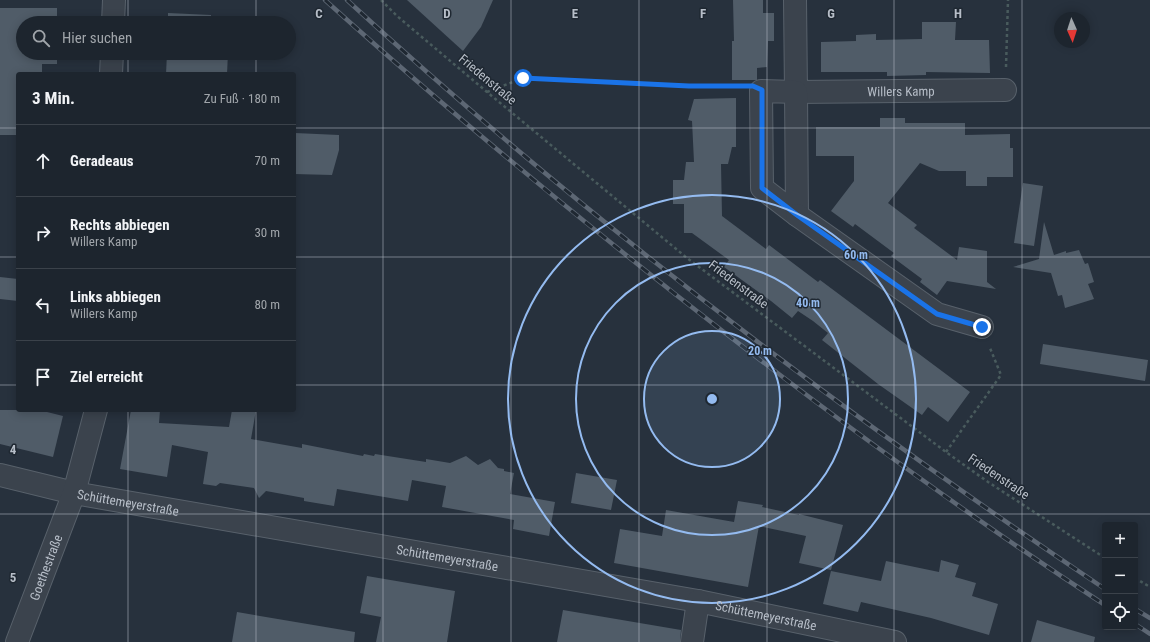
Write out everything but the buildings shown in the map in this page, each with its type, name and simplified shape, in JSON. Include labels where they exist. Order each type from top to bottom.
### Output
[{"type":"street","points":[[113,16],[114,0]]},
{"type":"street","points":[[795,0],[797,215]]},
{"type":"street","points":[[111,72],[112,60]]},
{"type":"street","points":[[762,90],[762,188],[797,215],[937,314],[982,327]]},
{"type":"street","name":"Willers Kamp","points":[[762,90],[796,92],[1005,90]]},
{"type":"street","name":"Goethestraße","points":[[17,642],[74,493],[95,412]]},
{"type":"street","name":"Schüttemeyerstraße","points":[[0,475],[74,493],[698,601],[895,642]]},
{"type":"street","points":[[692,642],[698,601]]},
{"type":"path","name":"Friedenstraße","points":[[380,0],[487,92],[687,258],[946,452],[988,482],[1102,556]]},
{"type":"path","points":[[1005,90],[1008,0]]},
{"type":"path","points":[[487,92],[523,78],[689,86],[753,86],[762,90]]},
{"type":"path","points":[[946,452],[1001,375],[982,327]]},
{"type":"path","points":[[1138,580],[1150,587]]},
{"type":"railway","points":[[325,0],[410,76],[497,150],[727,335],[940,493],[1102,603]]},
{"type":"railway","points":[[347,0],[436,80],[528,159],[620,235],[715,309],[810,382],[1102,587]]},
{"type":"railway","points":[[1138,611],[1150,618]]},
{"type":"railway","points":[[1138,626],[1150,634]]},
{"type":"route","points":[[523,78],[689,86],[753,86],[762,90],[762,188],[797,215],[937,314],[982,327]]}]
